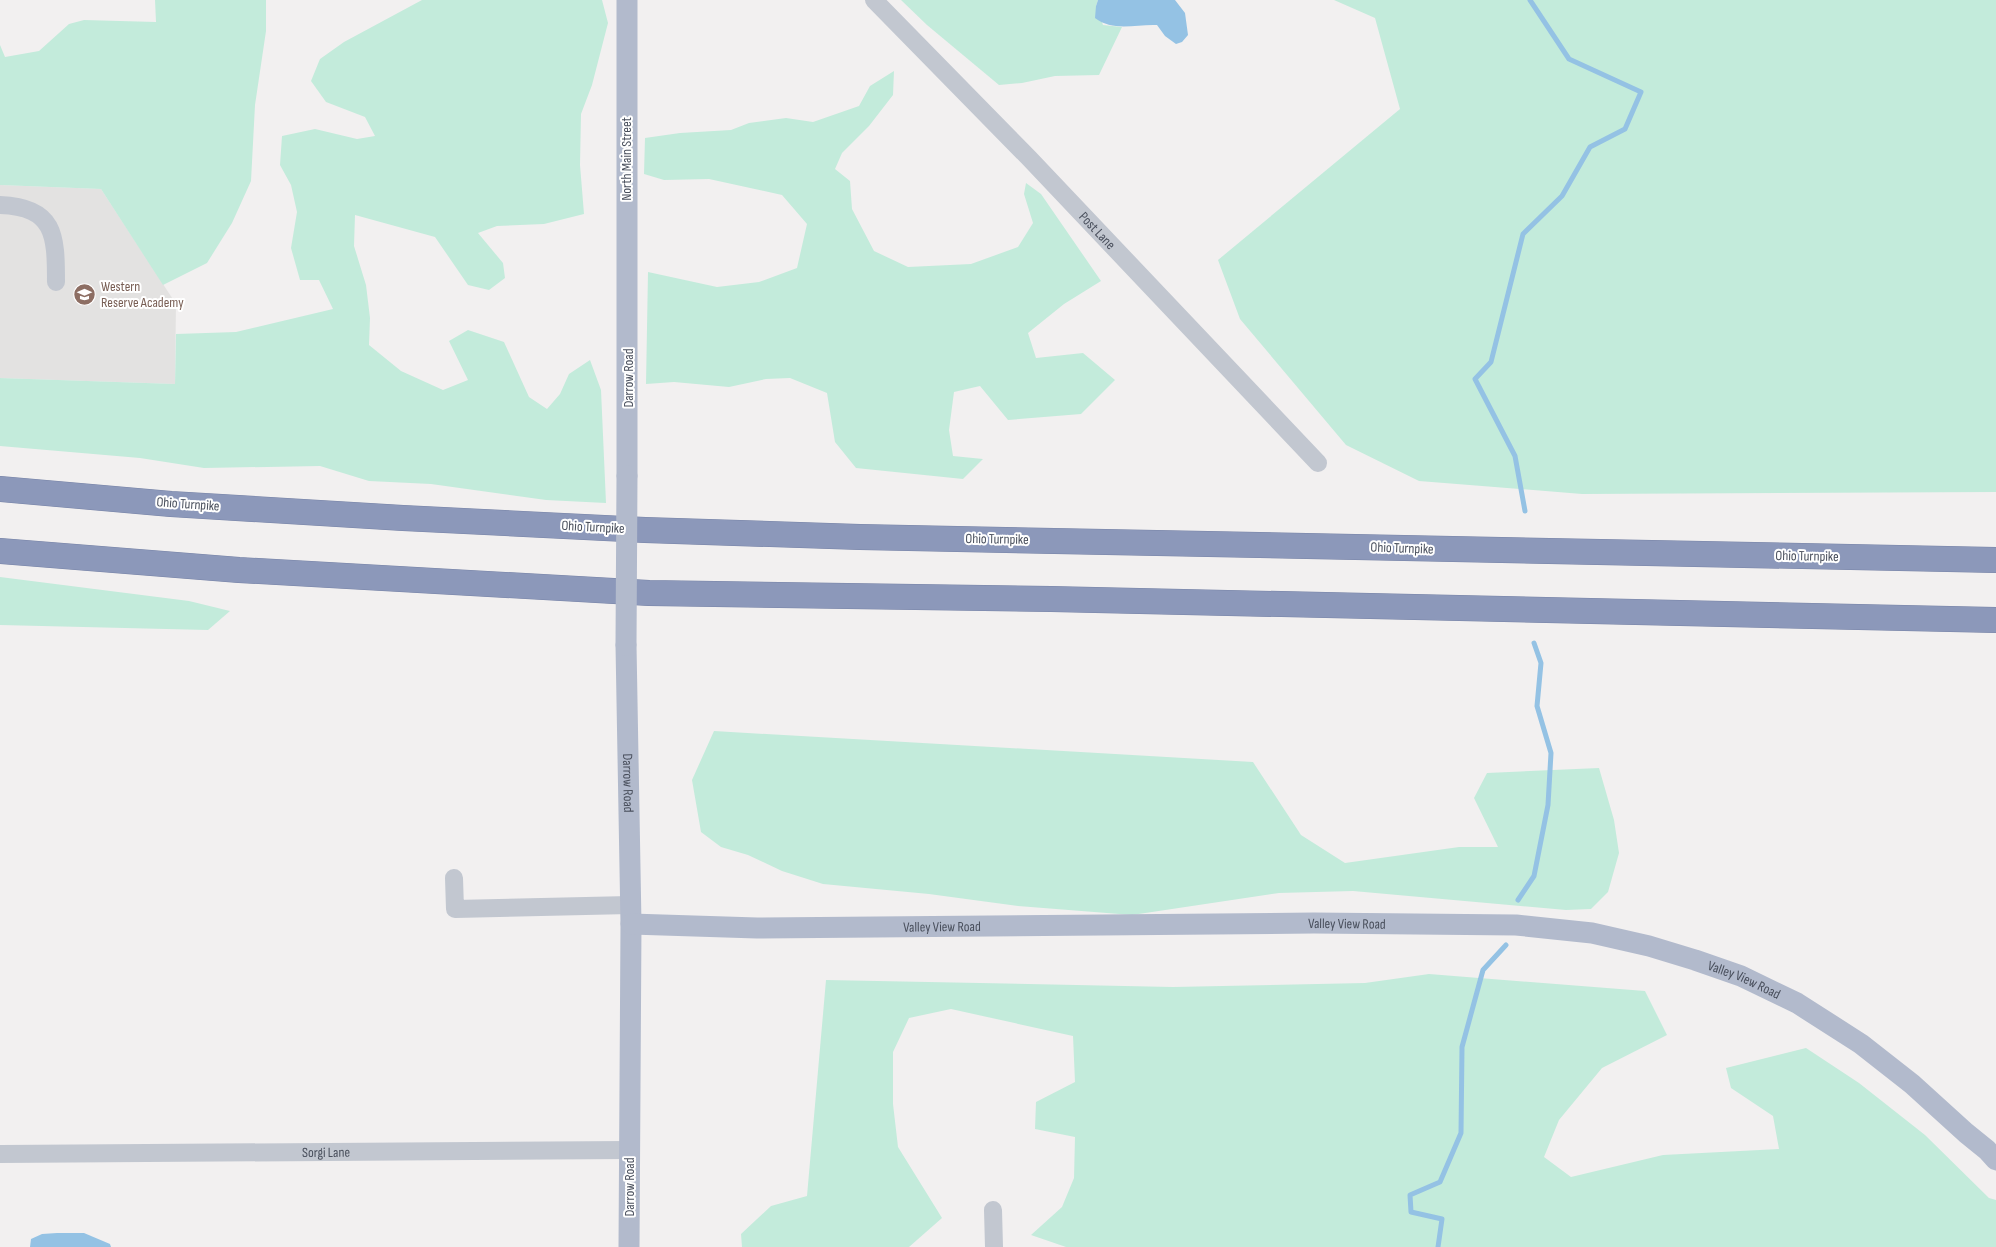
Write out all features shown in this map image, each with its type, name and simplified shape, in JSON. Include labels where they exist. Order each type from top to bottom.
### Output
[{"type":"highway","name":"Ohio Turnpike","points":[[0,489],[210,506],[645,530],[860,537],[1996,560]]},
{"type":"highway","points":[[0,551],[239,570],[649,593],[1051,599],[1996,620]]},
{"type":"main road","name":"North Main Street","points":[[627,0],[628,318]]},
{"type":"main road","name":"Darrow Road","points":[[628,318],[626,645],[630,915],[629,1247]]},
{"type":"main road","name":"Valley View Road","points":[[630,915],[757,928],[1314,923],[1516,926],[1592,934],[1649,946],[1695,960],[1740,976],[1797,1003],[1861,1044],[1912,1084],[1966,1133],[1993,1150]]},
{"type":"street","name":"Post Lane","points":[[874,0],[1029,158],[1318,463]]},
{"type":"street","points":[[0,205],[27,209],[39,215],[49,226],[54,239],[56,282]]},
{"type":"street","points":[[454,878],[455,910],[630,915]]},
{"type":"street","name":"Sorgi Lane","points":[[0,1154],[629,1150]]},
{"type":"street","points":[[993,1210],[994,1247]]},
{"type":"shaded area","name":"Western Reserve Academy","points":[[0,185],[101,189],[176,304],[175,384],[0,378]]},
{"type":"green space","points":[[155,0],[266,0],[266,31],[255,105],[251,181],[232,223],[207,263],[163,285],[101,189],[0,185],[0,45],[5,57],[39,51],[69,24],[84,20],[156,22]]},
{"type":"green space","points":[[422,0],[602,0],[608,23],[592,85],[581,114],[580,165],[584,214],[544,224],[497,226],[478,233],[503,263],[505,278],[489,290],[468,285],[435,237],[355,215],[354,246],[366,285],[370,318],[369,345],[401,371],[443,390],[468,380],[449,341],[468,330],[504,342],[529,397],[547,409],[560,394],[569,374],[590,360],[601,390],[606,503],[546,500],[431,484],[369,481],[320,466],[204,468],[140,458],[0,446],[0,378],[175,384],[176,334],[236,332],[333,309],[319,280],[300,280],[291,248],[297,212],[291,185],[280,165],[282,136],[315,129],[357,139],[375,136],[365,117],[326,102],[311,81],[320,59],[344,42]]},
{"type":"green space","points":[[901,0],[1098,0],[1096,6],[1103,25],[1122,27],[1099,75],[1055,76],[1022,83],[999,85],[927,25]]},
{"type":"green space","points":[[1334,0],[1996,0],[1996,492],[1582,494],[1419,481],[1346,445],[1240,319],[1218,260],[1400,109],[1375,18]]},
{"type":"green space","points":[[894,71],[893,95],[869,126],[842,153],[835,169],[850,181],[852,209],[874,251],[908,267],[971,264],[1018,247],[1033,223],[1024,194],[1026,183],[1041,194],[1101,281],[1064,304],[1028,333],[1036,358],[1083,353],[1115,380],[1081,414],[1008,420],[980,386],[954,392],[949,430],[953,456],[983,459],[963,479],[856,468],[835,442],[827,393],[790,378],[766,379],[729,387],[674,382],[646,384],[648,272],[717,287],[759,282],[797,268],[807,224],[782,195],[709,179],[664,180],[644,174],[645,138],[680,133],[731,130],[749,123],[786,118],[813,122],[859,106],[870,86]]},
{"type":"green space","points":[[0,577],[189,601],[230,611],[208,630],[0,625]]},
{"type":"green space","points":[[714,731],[1253,762],[1301,835],[1345,863],[1459,847],[1498,847],[1474,798],[1487,773],[1599,768],[1614,820],[1619,853],[1608,892],[1591,909],[1566,910],[1353,891],[1279,893],[1132,915],[1018,906],[929,894],[823,884],[782,871],[748,855],[721,847],[701,832],[692,780]]},
{"type":"green space","points":[[1429,974],[1645,991],[1667,1035],[1602,1068],[1559,1120],[1544,1157],[1571,1177],[1663,1155],[1779,1149],[1773,1116],[1731,1088],[1726,1068],[1806,1048],[1859,1083],[1925,1135],[1989,1198],[1996,1200],[1996,1247],[1066,1247],[1031,1235],[1062,1207],[1074,1178],[1075,1137],[1035,1129],[1036,1102],[1075,1082],[1073,1036],[951,1009],[909,1018],[893,1052],[893,1104],[898,1147],[942,1218],[909,1247],[742,1247],[741,1234],[771,1206],[807,1196],[826,980],[1173,987],[1365,983]]},
{"type":"water","points":[[1098,0],[1175,0],[1185,13],[1188,35],[1182,42],[1176,44],[1165,36],[1157,25],[1109,25],[1095,18]]},
{"type":"water","points":[[84,1233],[110,1244],[111,1247],[30,1247],[31,1239],[42,1234]]},
{"type":"waterway","points":[[1525,511],[1515,456],[1475,379],[1491,362],[1523,234],[1562,196],[1590,147],[1625,129],[1641,92],[1569,59],[1530,0]]},
{"type":"waterway","points":[[1518,900],[1534,876],[1548,805],[1551,753],[1537,706],[1541,663],[1534,643]]},
{"type":"waterway","points":[[1438,1247],[1442,1219],[1411,1212],[1410,1195],[1440,1182],[1461,1133],[1462,1047],[1483,970],[1506,945]]},
{"type":"place","name":"Western Reserve Academy","points":[[85,294]]}]
